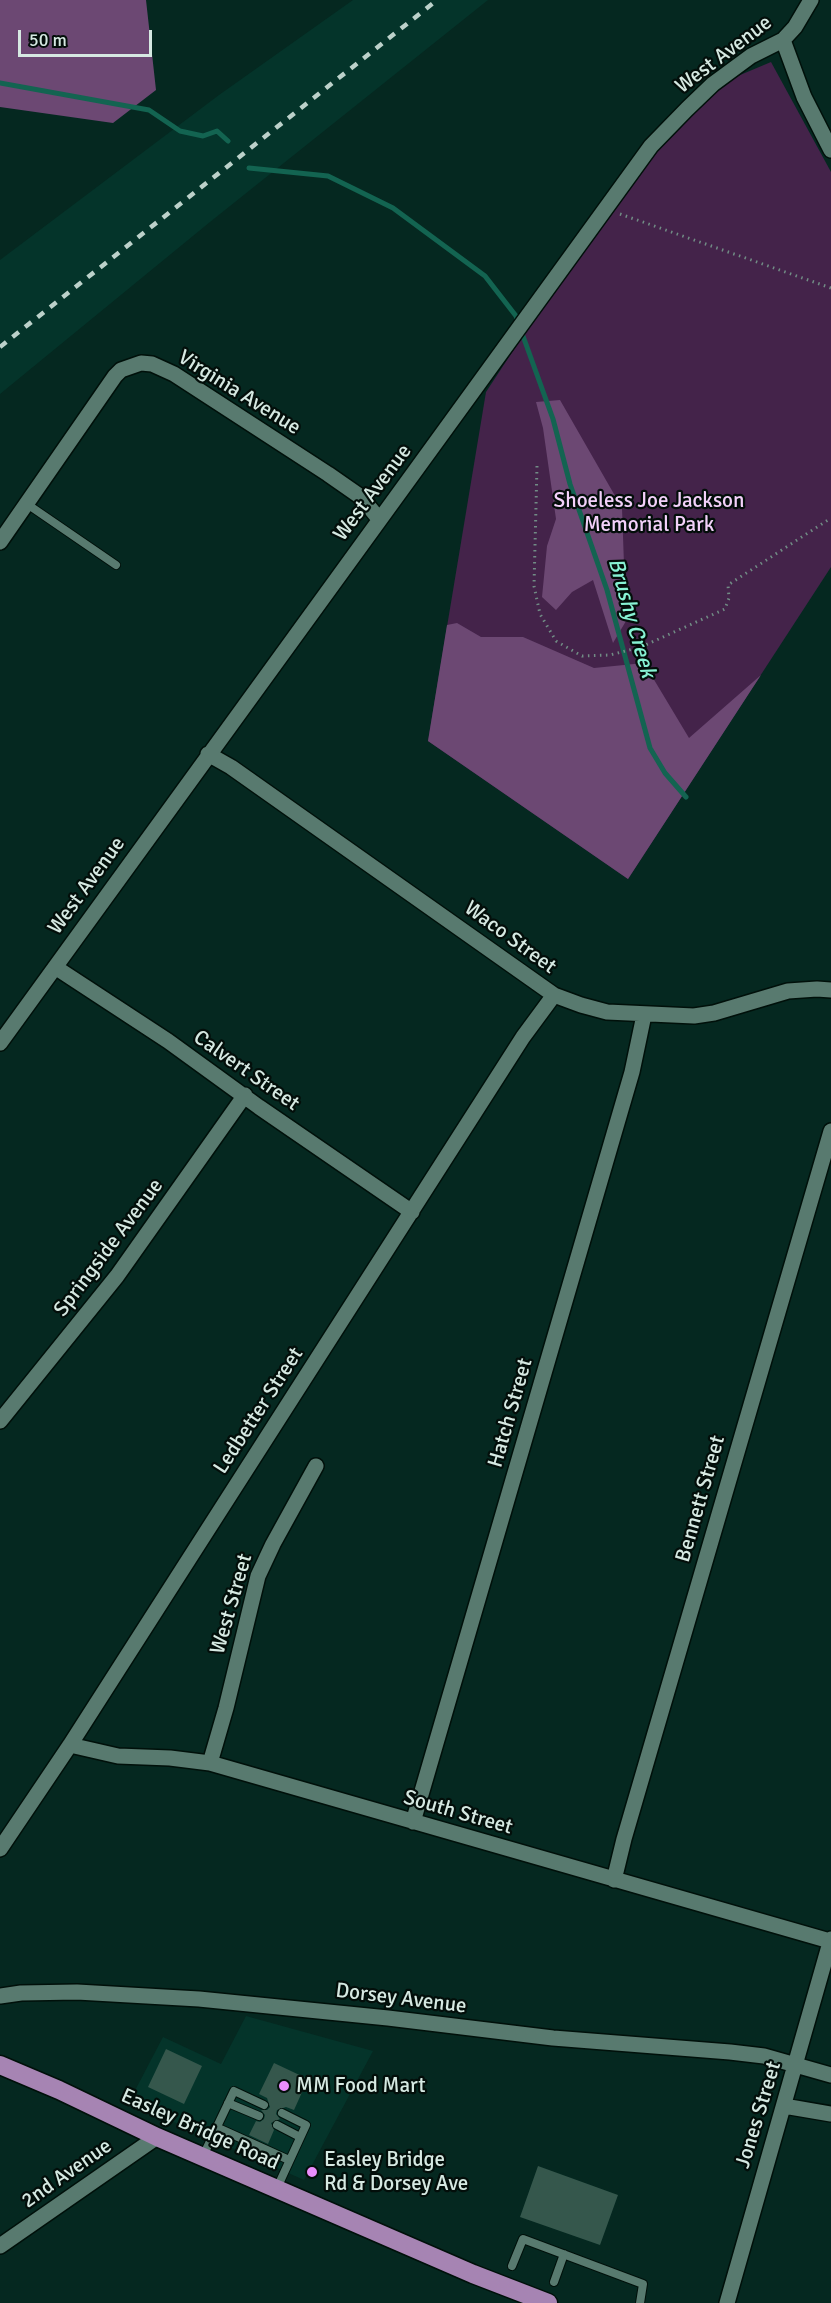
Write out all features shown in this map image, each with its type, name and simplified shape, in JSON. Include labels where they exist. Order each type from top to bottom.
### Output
[{"type":"highway","name":"Easley Bridge Road","points":[[0,2065],[59,2090],[157,2137],[473,2274],[548,2303]]},
{"type":"street","name":"West Avenue","points":[[0,1042],[651,147],[718,80],[751,56],[783,40],[795,27],[811,0]]},
{"type":"street","points":[[783,40],[804,97],[831,150]]},
{"type":"street","name":"Virginia Avenue","points":[[0,542],[115,376],[121,370],[141,363],[152,364],[174,374],[328,474],[361,497],[379,519]]},
{"type":"street","name":"Waco Street","points":[[208,754],[231,767],[554,995],[608,1012],[694,1016],[714,1013],[788,991],[817,988],[831,990]]},
{"type":"street","name":"Calvert Street","points":[[55,967],[412,1212]]},
{"type":"street","name":"Ledbetter Street","points":[[0,1849],[70,1745],[523,1037],[554,995]]},
{"type":"street","name":"Hatch Street","points":[[413,1822],[632,1072],[644,1015]]},
{"type":"street","name":"Springside Avenue","points":[[0,1421],[117,1276],[244,1095]]},
{"type":"street","name":"Bennett Street","points":[[614,1880],[624,1839],[831,1131]]},
{"type":"street","name":"West Street","points":[[210,1762],[226,1708],[258,1576],[316,1466]]},
{"type":"street","name":"South Street","points":[[70,1745],[118,1756],[210,1762],[614,1880],[831,1940]]},
{"type":"street","name":"Jones Street","points":[[727,2303],[831,1940]]},
{"type":"street","name":"Dorsey Avenue","points":[[0,1996],[21,1993],[77,1992],[199,1999],[388,2018],[553,2038],[764,2056],[831,2075]]},
{"type":"street","points":[[784,2106],[831,2114]]},
{"type":"street","name":"2nd Avenue","points":[[0,2246],[157,2137]]},
{"type":"lane","points":[[27,504],[116,565]]},
{"type":"lane","points":[[203,2156],[234,2091],[264,2105]]},
{"type":"lane","points":[[228,2103],[259,2116]]},
{"type":"lane","points":[[277,2188],[306,2125],[282,2113]]},
{"type":"lane","points":[[277,2125],[300,2137]]},
{"type":"lane","points":[[216,2127],[289,2160]]},
{"type":"lane","points":[[512,2266],[523,2239],[643,2284],[640,2303]]},
{"type":"lane","points":[[555,2282],[564,2254]]},
{"type":"path","points":[[613,212],[831,288]]},
{"type":"path","points":[[537,466],[534,586],[540,614],[556,641],[582,656],[610,655],[641,647],[725,609],[729,597],[728,585],[831,518]]},
{"type":"shaded area","points":[[0,0],[146,0],[156,90],[113,123],[0,107]]},
{"type":"shaded area","points":[[353,0],[488,0],[210,222],[0,394],[0,260],[219,95]]},
{"type":"shaded area","points":[[560,400],[622,508],[626,621],[613,643],[593,580],[572,592],[556,610],[542,597],[547,546],[556,519],[543,428],[536,402]]},
{"type":"shaded area","points":[[457,623],[481,637],[523,637],[594,668],[644,663],[689,738],[761,675],[628,879],[428,741],[447,625]]},
{"type":"shaded area","points":[[246,2016],[373,2051],[304,2180],[129,2102],[163,2037],[221,2064]]},
{"type":"green space","name":"Shoeless Joe Jackson Memorial Park","points":[[771,62],[831,172],[831,567],[628,879],[428,741],[486,392],[547,299],[651,157],[687,117],[733,78]]},
{"type":"building","points":[[166,2049],[202,2066],[184,2104],[148,2087]]},
{"type":"building","name":"MM Food Mart","points":[[274,2063],[308,2079],[294,2110],[286,2107],[277,2110],[276,2114],[280,2119],[271,2123],[274,2130],[268,2144],[249,2135],[256,2121],[260,2122],[264,2119],[265,2115],[261,2110],[267,2110],[270,2107],[267,2098],[259,2094]]},
{"type":"building","points":[[538,2166],[618,2195],[600,2245],[520,2217]]},
{"type":"waterway","name":"Brushy Creek","points":[[0,83],[149,110],[180,131],[203,136],[217,131],[228,141]]},
{"type":"waterway","name":"Brushy Creek","points":[[249,168],[328,176],[393,208],[485,276],[516,316],[518,322]]},
{"type":"waterway","name":"Brushy Creek","points":[[523,336],[553,419],[570,484],[607,590],[650,748],[665,773],[686,797]]},
{"type":"railway","points":[[0,347],[437,0]]},
{"type":"place","name":"MM Food Mart","points":[[284,2086]]},
{"type":"place","name":"Easley Bridge Rd & Dorsey Ave","points":[[312,2172]]}]
